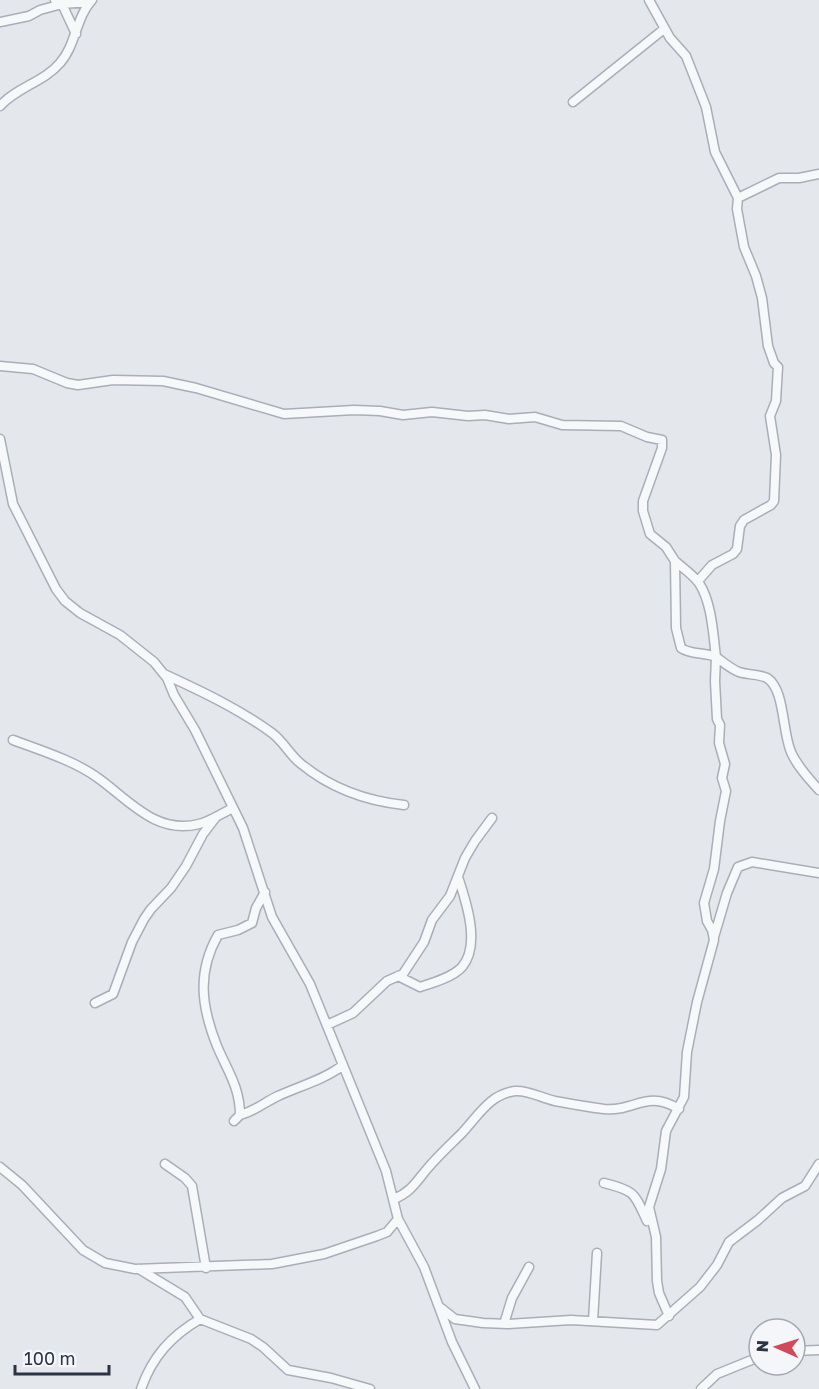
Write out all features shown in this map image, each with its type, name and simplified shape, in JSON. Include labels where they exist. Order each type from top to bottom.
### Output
[{"type":"street","points":[[649,0],[664,29],[686,56],[706,107],[715,152],[738,198],[737,209],[744,247],[762,298],[768,346],[774,363],[778,367],[776,401],[770,416],[776,455],[774,501],[744,520],[740,526],[737,549],[733,554],[712,565],[698,581]]},
{"type":"street","points":[[0,22],[29,16],[58,2],[91,1],[62,61],[53,70],[12,95],[0,106]]},
{"type":"street","points":[[58,2],[76,33]]},
{"type":"street","points":[[573,102],[664,29]]},
{"type":"street","points":[[738,198],[779,178],[799,178],[819,174]]},
{"type":"street","points":[[0,366],[33,369],[67,383],[78,385],[113,380],[163,381],[208,391],[284,414],[354,410],[403,415],[432,412],[468,416],[485,415],[509,419],[535,417],[562,425],[621,426],[647,437],[662,440],[662,448],[643,501],[643,511],[650,534],[666,547],[675,561],[698,581],[708,606],[716,657],[717,719],[720,725],[719,743],[725,764],[722,778],[726,791],[714,869],[704,903],[707,921],[714,938]]},
{"type":"street","points":[[0,439],[13,504],[56,589],[65,601],[80,613],[120,635],[164,673],[206,751],[243,828],[272,917],[310,984],[327,1024],[386,1171],[398,1219],[424,1267],[452,1342],[475,1389]]},
{"type":"street","points":[[675,561],[676,628],[681,648],[686,651],[704,652],[737,671],[767,679],[778,691],[790,752],[819,790]]},
{"type":"street","points":[[164,673],[200,690],[274,735],[298,762],[332,787],[404,806]]},
{"type":"street","points":[[13,741],[47,751],[87,771],[98,777],[144,815],[170,826],[201,823],[233,808]]},
{"type":"street","points":[[95,1003],[113,994],[132,942],[144,919],[171,888],[203,834],[217,816]]},
{"type":"street","points":[[327,1024],[353,1013],[387,981],[406,970],[424,942],[432,920],[450,896],[475,841],[492,818]]},
{"type":"street","points":[[669,1316],[659,1293],[656,1237],[649,1207],[661,1169],[666,1131],[684,1097],[687,1052],[692,1025],[727,893],[738,867],[752,862],[819,873]]},
{"type":"street","points":[[398,976],[420,987],[440,980],[462,967],[469,953],[472,932],[458,877]]},
{"type":"street","points":[[265,892],[256,908],[252,923],[238,930],[218,935],[205,965],[203,989],[210,1027],[240,1098],[237,1118],[252,1112],[272,1099],[331,1074],[342,1066]]},
{"type":"street","points":[[394,1199],[414,1187],[436,1159],[477,1115],[503,1094],[516,1091],[529,1092],[552,1100],[611,1110],[645,1100],[661,1100],[679,1108]]},
{"type":"street","points":[[165,1164],[186,1178],[192,1186],[207,1268]]},
{"type":"street","points":[[440,1307],[455,1319],[504,1324],[592,1321],[657,1325],[700,1287],[717,1265],[729,1242],[783,1198],[805,1186],[819,1164]]},
{"type":"street","points":[[0,1167],[22,1185],[83,1250],[105,1263],[138,1269],[272,1264],[324,1254],[387,1232],[398,1219]]},
{"type":"street","points":[[604,1183],[631,1192],[639,1200],[656,1237]]},
{"type":"street","points":[[592,1321],[597,1254]]},
{"type":"street","points":[[504,1324],[515,1290],[529,1267]]},
{"type":"street","points":[[138,1269],[185,1297],[200,1319],[251,1339],[288,1370],[331,1378],[370,1389]]},
{"type":"street","points":[[141,1389],[147,1372],[158,1353],[178,1334],[200,1319]]},
{"type":"street","points":[[701,1389],[717,1374],[747,1362]]}]
